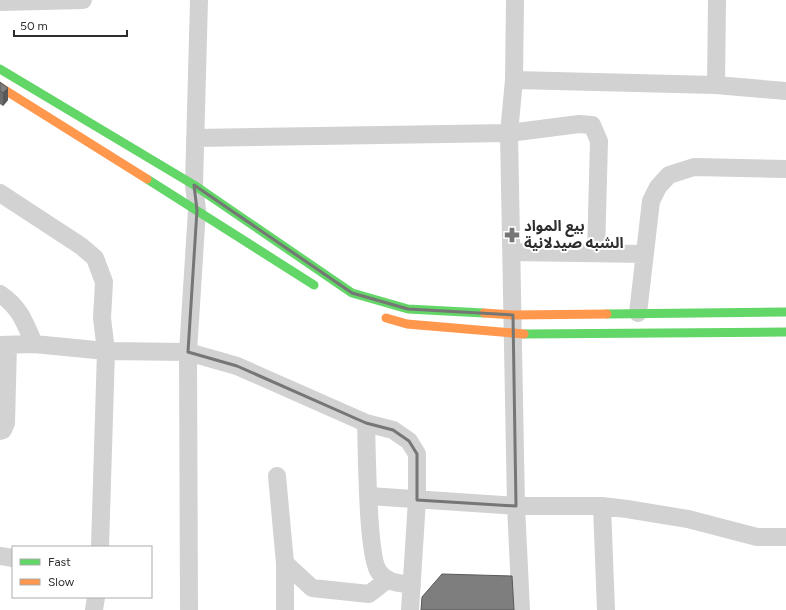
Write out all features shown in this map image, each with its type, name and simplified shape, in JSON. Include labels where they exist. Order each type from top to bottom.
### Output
[{"type":"street","points":[[0,2],[83,0]]},
{"type":"street","points":[[189,610],[188,352],[197,210],[194,185],[199,0]]},
{"type":"street","points":[[514,0],[514,80],[509,133],[514,334],[516,506],[521,610]]},
{"type":"street","points":[[716,85],[717,0]]},
{"type":"street","points":[[0,69],[194,185],[352,293],[408,309],[513,316],[786,312]]},
{"type":"street","points":[[514,80],[716,85],[786,91]]},
{"type":"street","points":[[0,87],[197,210],[323,291]]},
{"type":"street","points":[[195,138],[509,133],[579,124],[592,125],[600,141],[596,253]]},
{"type":"street","points":[[638,313],[651,201],[658,187],[669,175],[694,167],[786,169]]},
{"type":"street","points":[[0,193],[81,246],[95,258],[104,282],[102,318],[106,351],[100,546]]},
{"type":"street","points":[[512,252],[645,254]]},
{"type":"street","points":[[0,294],[8,299],[21,314],[34,344]]},
{"type":"street","points":[[378,316],[407,324],[514,334],[786,332]]},
{"type":"street","points":[[0,431],[3,430],[6,423],[4,345],[34,344],[106,351],[188,352],[237,366],[366,422],[393,430],[409,441],[417,454],[417,500],[410,610]]},
{"type":"street","points":[[366,422],[372,549],[378,571],[387,580],[412,585]]},
{"type":"street","points":[[277,476],[285,563],[285,610]]},
{"type":"street","points":[[369,496],[516,506],[602,506],[688,519],[757,537],[786,537]]},
{"type":"street","points":[[602,506],[606,610]]},
{"type":"street","points":[[0,556],[12,558]]},
{"type":"street","points":[[285,563],[312,588],[369,594],[387,580]]},
{"type":"street","points":[[94,610],[96,598]]},
{"type":"highlighted area","points":[[194,185],[352,293],[408,309],[513,315],[516,506],[417,500],[417,454],[409,441],[393,430],[366,423],[237,366],[188,352],[197,210]]},
{"type":"building","points":[[0,82],[8,88],[3,93],[0,91]]},
{"type":"building","points":[[442,574],[512,576],[514,610],[421,610],[422,597]]},
{"type":"traffic: fast","points":[[0,69],[194,185],[352,293],[408,309],[484,313]]},
{"type":"traffic: fast","points":[[147,179],[314,285]]},
{"type":"traffic: fast","points":[[607,314],[786,312]]},
{"type":"traffic: fast","points":[[524,334],[786,332]]},
{"type":"traffic: slow","points":[[0,87],[147,179]]},
{"type":"traffic: slow","points":[[484,313],[513,315],[607,314]]},
{"type":"traffic: slow","points":[[386,318],[407,324],[524,334]]},
{"type":"place","name":"بيع المواد الشبه صيدلانية","points":[[512,235]]}]
